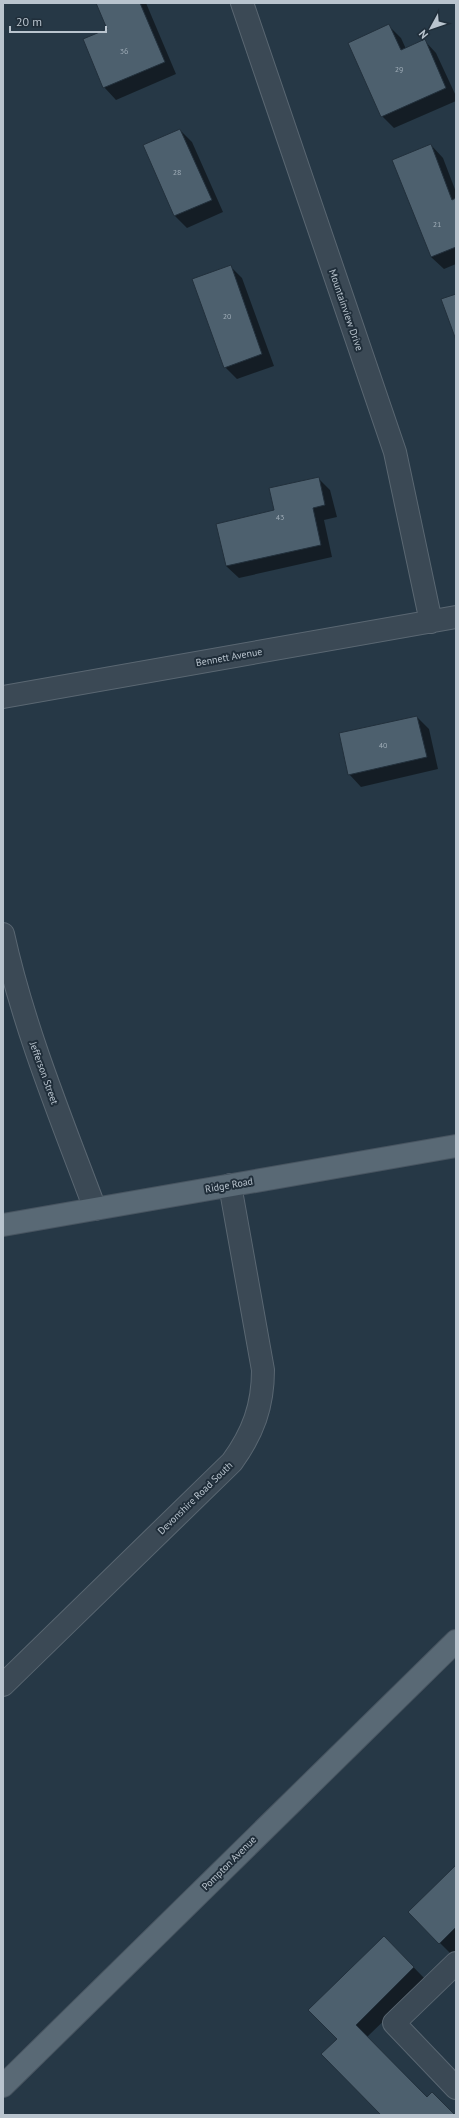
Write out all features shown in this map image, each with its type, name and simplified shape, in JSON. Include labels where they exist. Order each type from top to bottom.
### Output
[{"type":"main road","name":"Ridge Road","points":[[3,1225],[456,1146]]},
{"type":"main road","name":"Pompton Avenue","points":[[3,2086],[456,1641]]},
{"type":"street","name":"Mountainview Drive","points":[[242,3],[395,452],[431,622]]},
{"type":"street","name":"Bennett Avenue","points":[[3,697],[456,617]]},
{"type":"street","name":"Jefferson Street","points":[[3,934],[12,973],[29,1033],[95,1209]]},
{"type":"street","name":"Devonshire Road South","points":[[3,1685],[232,1462],[245,1444],[255,1423],[263,1388],[263,1370],[230,1185]]},
{"type":"street","points":[[456,1963],[394,2023],[456,2088]]},
{"type":"building","points":[[96,3],[140,3],[165,62],[103,88],[83,39],[107,29]]},
{"type":"building","points":[[389,24],[401,50],[425,39],[446,88],[381,117],[348,43]]},
{"type":"building","points":[[180,129],[212,200],[174,216],[143,145]]},
{"type":"building","points":[[431,144],[452,200],[456,198],[456,247],[431,257],[392,160]]},
{"type":"building","points":[[231,265],[262,354],[224,368],[192,279]]},
{"type":"building","points":[[456,294],[456,340],[441,299]]},
{"type":"building","points":[[319,477],[325,505],[313,508],[321,545],[226,566],[216,524],[274,510],[269,488]]},
{"type":"building","points":[[417,716],[427,757],[348,775],[339,733]]},
{"type":"building","points":[[456,1865],[456,1927],[439,1944],[408,1912]]},
{"type":"building","points":[[384,1936],[414,1967],[356,2025],[427,2097],[432,2092],[455,2115],[381,2115],[321,2054],[337,2039],[308,2010]]}]
